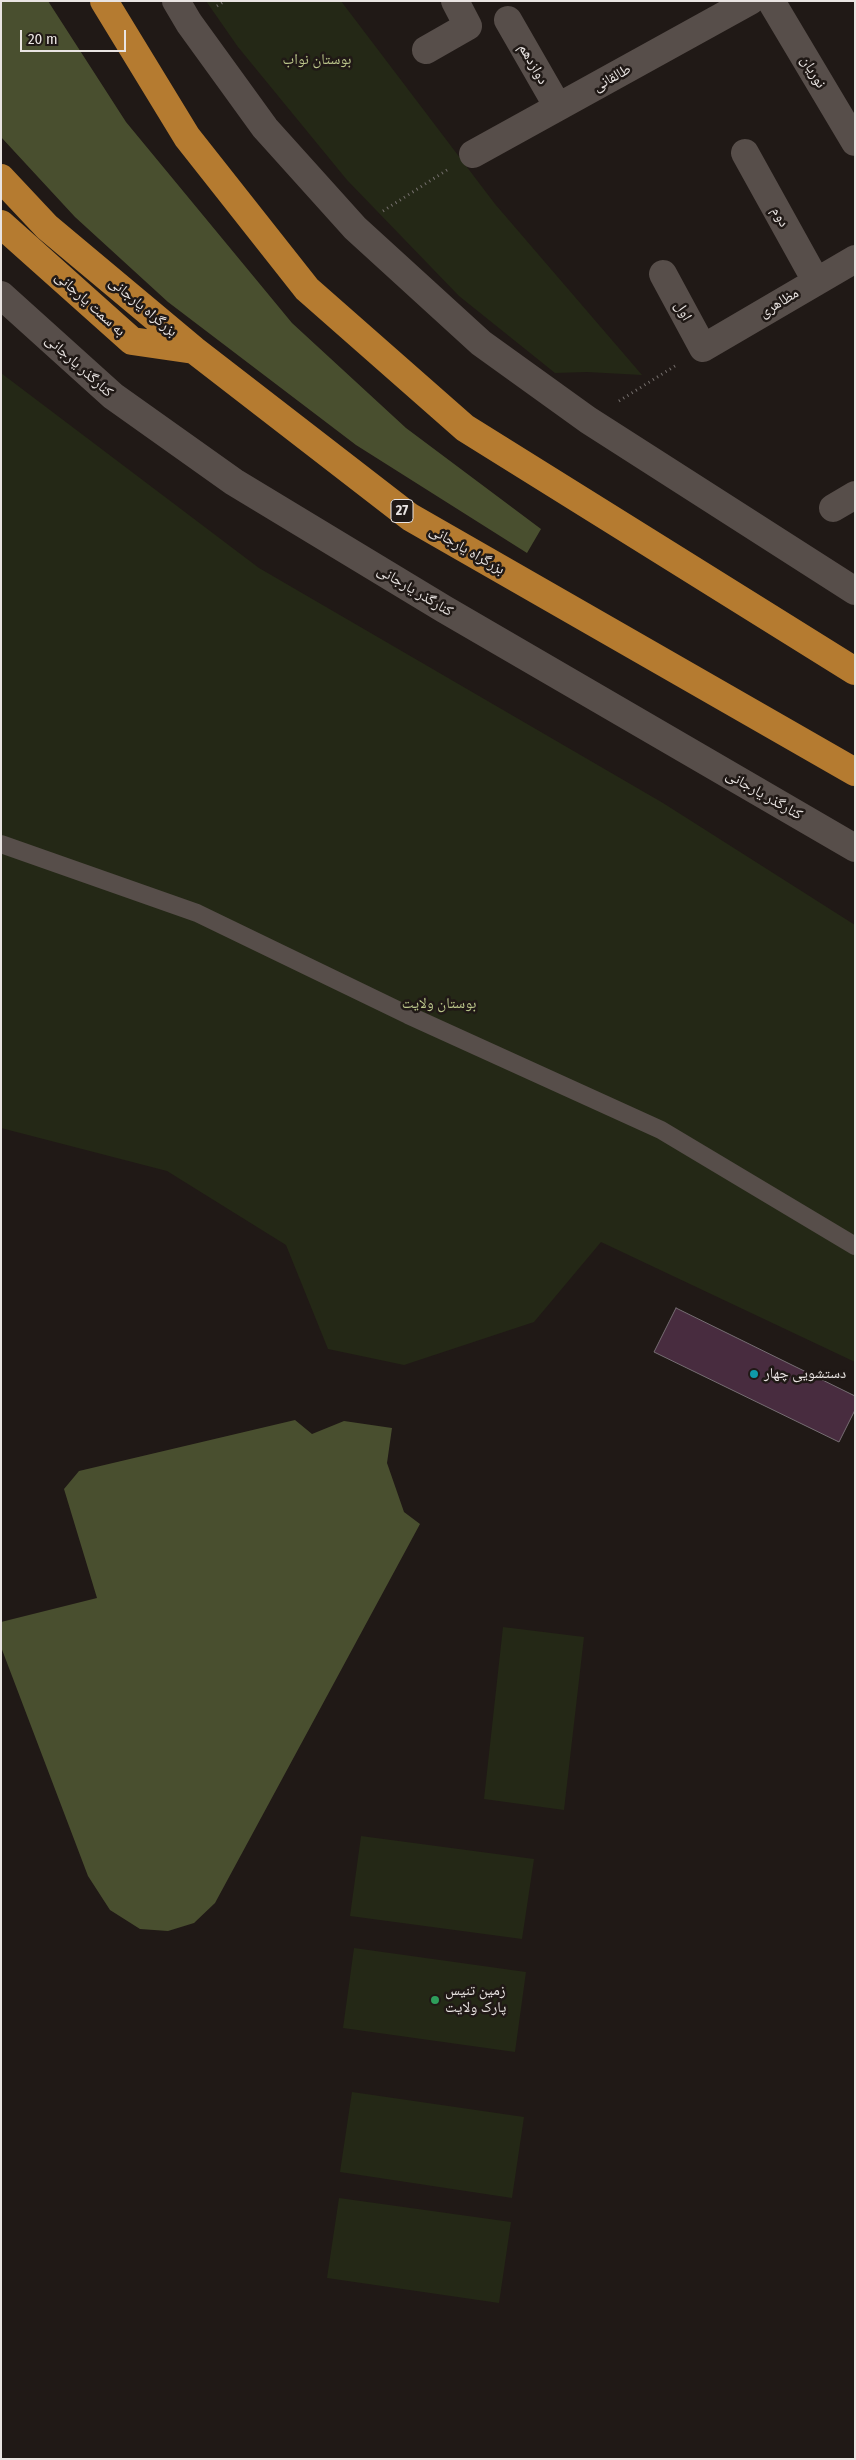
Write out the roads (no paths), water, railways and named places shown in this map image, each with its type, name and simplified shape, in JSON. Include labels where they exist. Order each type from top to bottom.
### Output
[{"type":"highway","points":[[104,1],[187,137],[307,289],[465,428],[855,671]]},
{"type":"highway","name":"بزرگراه یارجانی","points":[[1,178],[47,227],[194,350],[410,517],[855,772]]},
{"type":"highway","name":"به سمت یارجانی","points":[[1,224],[132,341],[194,350]]},
{"type":"street","points":[[176,1],[189,23],[265,128],[355,228],[481,343],[588,420],[855,591]]},
{"type":"street","points":[[426,50],[468,26],[454,1]]},
{"type":"street","name":"نوریان","points":[[771,1],[855,142]]},
{"type":"street","name":"طالقانی","points":[[473,154],[745,2]]},
{"type":"street","name":"دوازدهم","points":[[508,20],[558,108]]},
{"type":"street","name":"دوم","points":[[745,153],[816,282]]},
{"type":"street","name":"مظاهری","points":[[704,348],[855,258]]},
{"type":"street","name":"اول","points":[[663,274],[704,348]]},
{"type":"street","name":"کنارگذر یارجانی","points":[[1,295],[113,396],[234,482],[436,604],[855,848]]},
{"type":"lane","points":[[1,844],[197,912],[408,1015],[661,1130],[855,1246]]},
{"type":"place","name":"دستشویی چهار","points":[[754,1374]]},
{"type":"place","name":"زمین تنیس پارک ولایت","points":[[435,2000]]},
{"type":"park label","name":"بوستان نواب","points":[[317,60]]},
{"type":"park label","name":"بوستان ولایت","points":[[439,1004]]}]
